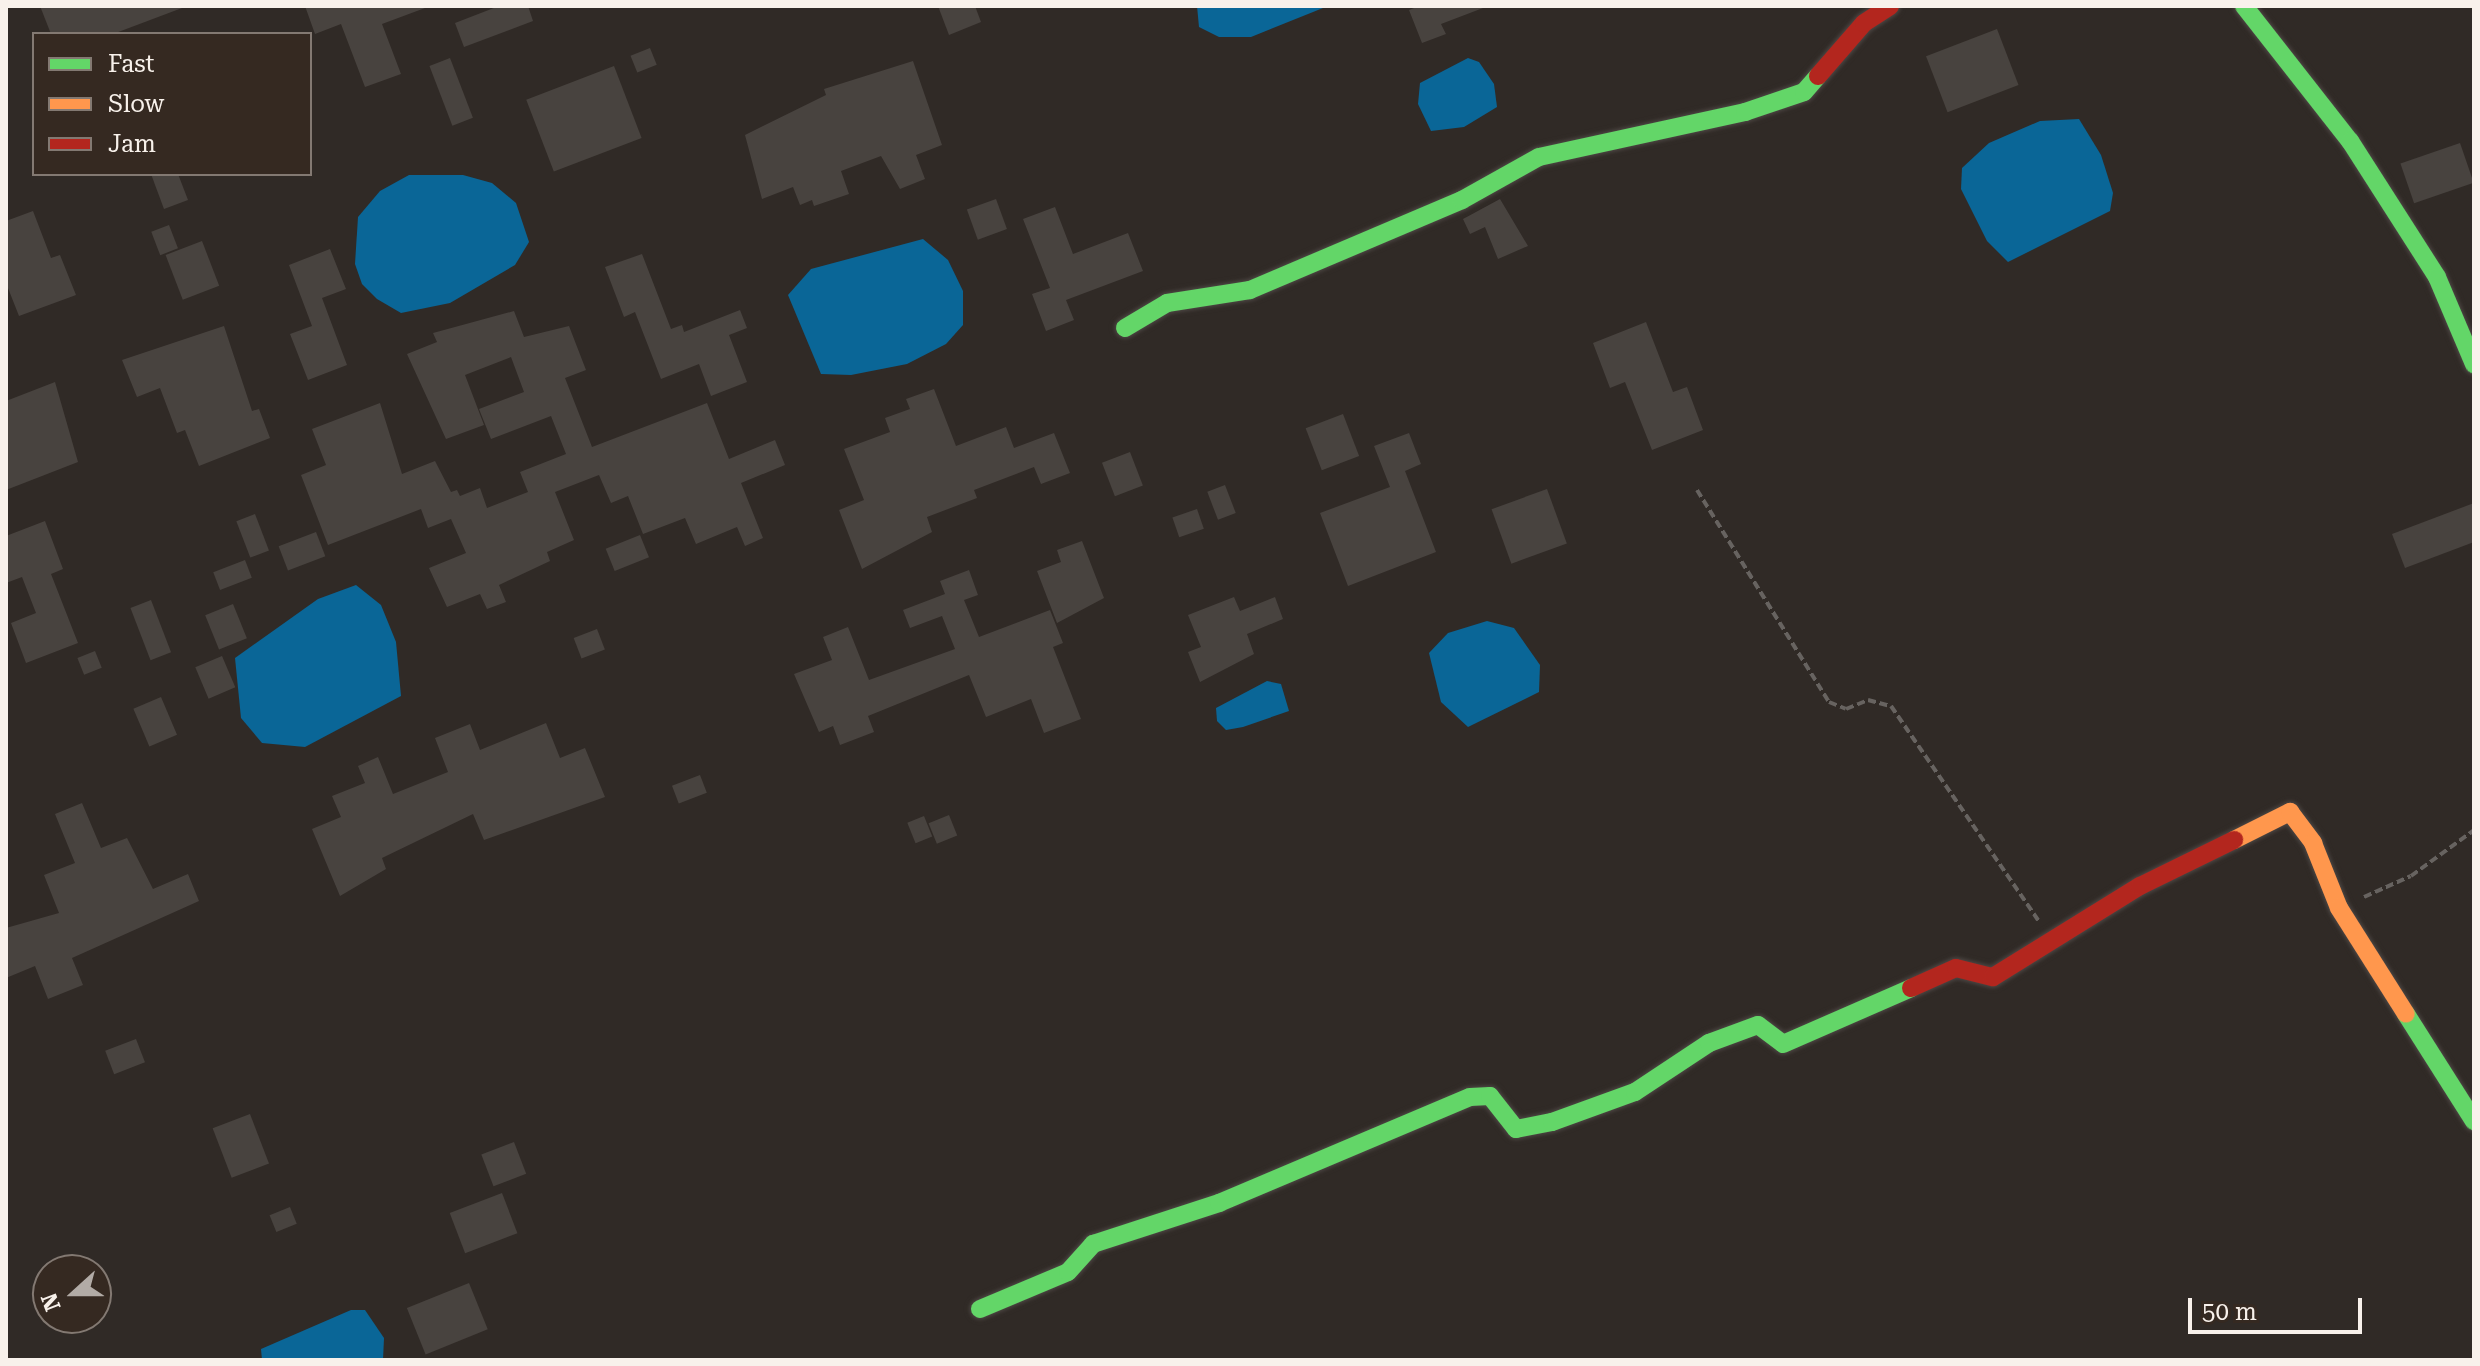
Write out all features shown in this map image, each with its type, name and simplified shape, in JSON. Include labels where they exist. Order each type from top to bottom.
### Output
[{"type":"street","points":[[1125,328],[1167,303],[1250,290],[1462,200],[1539,157],[1745,112],[1804,92],[1864,23],[1890,6]]},
{"type":"street","points":[[2244,6],[2366,166],[2437,277],[2474,364]]},
{"type":"street","points":[[980,1309],[1068,1272],[1093,1244],[1149,1221],[1219,1203],[1470,1097],[1490,1096],[1516,1129],[1552,1122],[1635,1092],[1709,1043],[1758,1025],[1783,1044],[1956,968],[1993,977],[2140,886],[2290,812],[2313,843],[2339,908],[2474,1121]]},
{"type":"path","points":[[1697,490],[1829,702],[1846,709],[1868,700],[1891,706],[2053,942]]},
{"type":"path","points":[[2339,908],[2411,876],[2474,830]]},
{"type":"water","points":[[1197,6],[1328,6],[1251,37],[1219,37],[1199,27]]},
{"type":"water","points":[[1468,58],[1479,62],[1494,84],[1497,107],[1464,127],[1431,131],[1418,104],[1420,83]]},
{"type":"water","points":[[2079,119],[2101,155],[2113,193],[2110,211],[2008,262],[1987,241],[1961,189],[1962,168],[1989,143],[2040,121]]},
{"type":"water","points":[[409,175],[463,175],[492,183],[516,203],[529,242],[515,265],[450,303],[401,313],[377,299],[362,284],[355,264],[358,217],[380,191]]},
{"type":"water","points":[[923,239],[948,260],[963,291],[963,325],[946,344],[907,364],[851,375],[821,374],[788,295],[811,269]]},
{"type":"water","points":[[356,585],[381,605],[396,642],[401,696],[305,747],[262,743],[241,718],[235,658],[318,599]]},
{"type":"water","points":[[1487,621],[1514,628],[1540,665],[1539,692],[1468,727],[1441,702],[1429,653],[1448,633]]},
{"type":"water","points":[[1267,681],[1281,684],[1289,711],[1226,730],[1217,721],[1216,708]]},
{"type":"water","points":[[351,1310],[365,1310],[384,1338],[383,1360],[262,1360],[261,1349]]},
{"type":"building","points":[[40,6],[182,6],[118,32],[50,32]]},
{"type":"building","points":[[305,6],[425,8],[382,24],[401,74],[365,87],[341,24],[315,34]]},
{"type":"building","points":[[499,6],[528,6],[533,21],[464,47],[455,23]]},
{"type":"building","points":[[938,6],[975,6],[981,22],[949,35]]},
{"type":"building","points":[[1419,6],[1483,8],[1441,24],[1446,34],[1422,43],[1409,10]]},
{"type":"building","points":[[1997,29],[2019,85],[1948,112],[1926,56]]},
{"type":"building","points":[[650,48],[657,65],[637,73],[631,56]]},
{"type":"building","points":[[450,58],[473,118],[452,126],[429,66]]},
{"type":"building","points":[[913,61],[942,145],[916,155],[925,179],[900,189],[881,156],[841,171],[849,194],[814,206],[812,200],[800,205],[793,187],[762,199],[745,135],[826,95],[824,89]]},
{"type":"building","points":[[614,66],[642,138],[554,172],[526,100]]},
{"type":"building","points":[[2460,143],[2474,183],[2414,203],[2400,164]]},
{"type":"building","points":[[152,176],[179,176],[188,200],[164,209]]},
{"type":"building","points":[[996,199],[1007,229],[978,240],[967,210]]},
{"type":"building","points":[[1500,199],[1528,246],[1498,259],[1485,227],[1470,234],[1463,219]]},
{"type":"building","points":[[1055,207],[1073,254],[1128,233],[1143,271],[1066,300],[1074,320],[1046,331],[1032,294],[1050,288],[1023,219]]},
{"type":"building","points":[[33,211],[51,258],[60,255],[76,295],[19,316],[6,283],[6,221]]},
{"type":"building","points":[[169,225],[178,248],[160,255],[151,232]]},
{"type":"building","points":[[202,241],[219,286],[183,300],[166,255]]},
{"type":"building","points":[[330,249],[346,289],[322,298],[347,365],[308,380],[290,334],[312,326],[289,265]]},
{"type":"building","points":[[642,254],[671,329],[682,325],[684,332],[740,310],[747,328],[729,335],[747,382],[711,396],[699,364],[661,379],[635,312],[624,317],[605,267]]},
{"type":"building","points":[[514,311],[524,337],[569,326],[586,370],[565,378],[592,447],[707,403],[729,459],[775,440],[785,465],[741,483],[763,538],[745,546],[737,527],[696,544],[685,518],[643,534],[628,496],[611,503],[599,475],[555,492],[574,540],[547,552],[550,561],[499,585],[506,602],[487,609],[480,594],[447,607],[429,568],[466,553],[451,519],[428,528],[421,509],[328,545],[301,475],[326,465],[312,429],[380,403],[402,474],[435,461],[451,492],[457,490],[460,496],[480,488],[487,508],[528,492],[520,472],[566,454],[551,416],[491,439],[479,409],[524,392],[511,357],[465,375],[484,425],[446,439],[407,354],[437,342],[433,333]]},
{"type":"building","points":[[1646,322],[1673,392],[1687,387],[1703,430],[1652,450],[1625,382],[1610,388],[1593,343]]},
{"type":"building","points":[[224,326],[252,411],[259,409],[270,438],[199,466],[185,430],[177,433],[160,388],[137,397],[122,360]]},
{"type":"building","points":[[55,382],[78,462],[6,490],[6,401]]},
{"type":"building","points":[[934,389],[956,446],[1006,427],[1014,448],[1054,433],[1070,473],[1041,484],[1034,467],[974,490],[977,498],[927,517],[932,532],[862,569],[839,510],[864,500],[844,449],[890,432],[885,418],[910,409],[906,399]]},
{"type":"building","points":[[1343,414],[1359,456],[1322,470],[1306,428]]},
{"type":"building","points":[[1409,433],[1421,464],[1405,471],[1436,552],[1348,586],[1320,513],[1390,487],[1374,446]]},
{"type":"building","points":[[1130,452],[1143,486],[1115,496],[1102,463]]},
{"type":"building","points":[[1225,485],[1236,513],[1218,520],[1207,492]]},
{"type":"building","points":[[1547,489],[1567,544],[1511,564],[1492,509]]},
{"type":"building","points":[[2474,503],[2474,542],[2405,568],[2392,534]]},
{"type":"building","points":[[1197,509],[1204,529],[1179,537],[1172,517]]},
{"type":"building","points":[[255,514],[269,550],[250,558],[236,521]]},
{"type":"building","points":[[45,521],[63,569],[51,574],[78,643],[26,663],[11,623],[36,613],[22,577],[6,583],[6,536]]},
{"type":"building","points":[[316,532],[325,556],[288,571],[279,546]]},
{"type":"building","points":[[640,535],[649,557],[615,571],[606,549]]},
{"type":"building","points":[[1082,541],[1104,598],[1057,623],[1037,571],[1061,562],[1057,550]]},
{"type":"building","points":[[245,560],[252,578],[220,590],[213,572]]},
{"type":"building","points":[[969,570],[978,595],[964,600],[979,637],[1050,610],[1063,643],[1053,647],[1081,719],[1044,733],[1031,699],[986,717],[969,675],[868,716],[874,732],[840,745],[833,726],[819,732],[794,674],[832,660],[823,637],[848,627],[869,680],[955,649],[942,616],[910,628],[903,610],[945,594],[940,581]]},
{"type":"building","points":[[1234,597],[1240,611],[1275,597],[1283,619],[1247,634],[1254,654],[1200,682],[1188,652],[1201,647],[1188,615]]},
{"type":"building","points":[[151,600],[171,652],[151,660],[130,608]]},
{"type":"building","points":[[233,604],[247,638],[219,650],[205,615]]},
{"type":"building","points":[[597,629],[605,650],[582,658],[574,638]]},
{"type":"building","points":[[95,651],[102,668],[84,675],[77,658]]},
{"type":"building","points":[[222,656],[235,687],[209,699],[195,667]]},
{"type":"building","points":[[161,697],[177,735],[149,746],[133,709]]},
{"type":"building","points":[[546,723],[560,758],[585,748],[605,797],[484,840],[473,814],[382,858],[386,869],[340,896],[312,829],[341,817],[332,796],[365,783],[358,766],[378,757],[393,794],[448,772],[435,738],[470,724],[480,750]]},
{"type":"building","points":[[700,775],[707,793],[679,803],[672,786]]},
{"type":"building","points":[[82,803],[101,848],[127,838],[153,889],[188,874],[199,901],[72,958],[83,985],[48,999],[35,966],[6,978],[6,928],[59,913],[44,875],[75,863],[55,814]]},
{"type":"building","points":[[949,815],[957,835],[937,844],[929,823]]},
{"type":"building","points":[[924,816],[932,836],[916,843],[907,823]]},
{"type":"building","points":[[136,1039],[145,1062],[114,1074],[105,1051]]},
{"type":"building","points":[[250,1114],[269,1163],[232,1178],[213,1128]]},
{"type":"building","points":[[514,1142],[526,1174],[494,1186],[481,1155]]},
{"type":"building","points":[[502,1193],[517,1233],[465,1253],[450,1213]]},
{"type":"building","points":[[290,1207],[297,1224],[276,1232],[270,1215]]},
{"type":"building","points":[[469,1283],[488,1329],[426,1354],[407,1308]]},
{"type":"traffic: fast","points":[[2244,6],[2350,141],[2437,277],[2474,364]]},
{"type":"traffic: fast","points":[[1125,328],[1167,303],[1250,290],[1462,200],[1539,157],[1745,112],[1804,92],[1818,76]]},
{"type":"traffic: fast","points":[[980,1309],[1068,1272],[1093,1244],[1219,1203],[1470,1097],[1490,1096],[1516,1129],[1552,1122],[1635,1092],[1709,1043],[1758,1025],[1783,1044],[1911,988]]},
{"type":"traffic: fast","points":[[2406,1014],[2474,1121]]},
{"type":"traffic: slow","points":[[2234,840],[2290,812],[2313,843],[2339,908],[2406,1014]]},
{"type":"traffic: jam","points":[[1818,76],[1864,23],[1890,6]]},
{"type":"traffic: jam","points":[[1911,988],[1956,968],[1993,977],[2140,886],[2234,840]]}]
